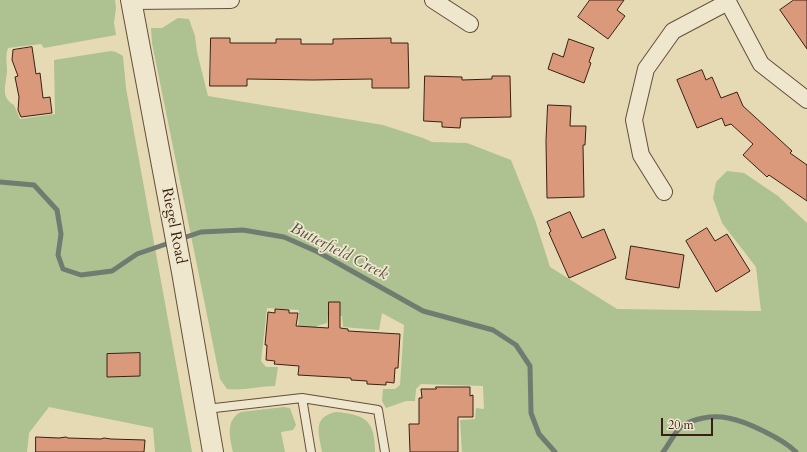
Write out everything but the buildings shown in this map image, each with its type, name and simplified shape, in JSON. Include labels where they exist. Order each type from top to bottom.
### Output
[{"type":"street","points":[[131,0],[231,0]]},
{"type":"street","name":"Riegel Road","points":[[131,0],[182,272],[213,452]]},
{"type":"street","points":[[433,0],[470,24]]},
{"type":"street","points":[[664,192],[641,155],[634,120],[646,68],[673,31],[728,1],[761,64],[807,100]]},
{"type":"lane","points":[[206,409],[302,398],[378,410],[385,452]]},
{"type":"lane","points":[[302,398],[311,452]]},
{"type":"green space","points":[[0,0],[115,0],[116,8],[114,23],[116,35],[44,48],[41,44],[8,48],[6,57],[7,71],[5,95],[14,105],[20,119],[55,114],[54,60],[111,51],[123,56],[126,88],[192,452],[155,452],[153,428],[49,407],[29,433],[27,452],[0,452]]},
{"type":"green space","points":[[178,18],[189,19],[195,36],[197,52],[208,96],[383,125],[432,142],[467,143],[511,160],[535,220],[550,267],[617,309],[761,311],[756,267],[722,223],[713,198],[716,182],[727,171],[744,173],[778,196],[807,223],[807,452],[462,452],[460,420],[475,419],[476,408],[484,409],[483,386],[421,384],[416,389],[415,401],[406,401],[386,408],[382,401],[383,389],[395,389],[400,385],[404,325],[382,313],[379,330],[343,327],[342,316],[328,315],[327,323],[317,326],[316,330],[298,329],[299,310],[267,308],[261,361],[266,367],[278,367],[275,386],[227,389],[220,379],[152,43],[151,28],[162,28]]},
{"type":"green space","points":[[284,407],[290,408],[296,425],[293,430],[281,432],[285,452],[233,452],[230,430],[231,424],[236,415],[241,412]]},
{"type":"green space","points":[[336,412],[355,415],[367,421],[371,426],[373,433],[375,452],[322,452],[319,432],[320,422],[328,414]]},
{"type":"waterway","name":"Butterfield Creek","points":[[0,182],[34,185],[57,210],[61,234],[58,255],[63,269],[81,275],[112,271],[137,254],[172,242]]},
{"type":"waterway","name":"Butterfield Creek","points":[[180,239],[201,232],[243,230],[284,237],[318,252],[423,311],[493,330],[516,345],[530,366],[531,413],[539,434],[555,452]]},
{"type":"waterway","name":"Butterfield Creek","points":[[663,452],[681,427],[697,419],[716,417],[736,420],[754,427],[774,436],[796,452]]}]
